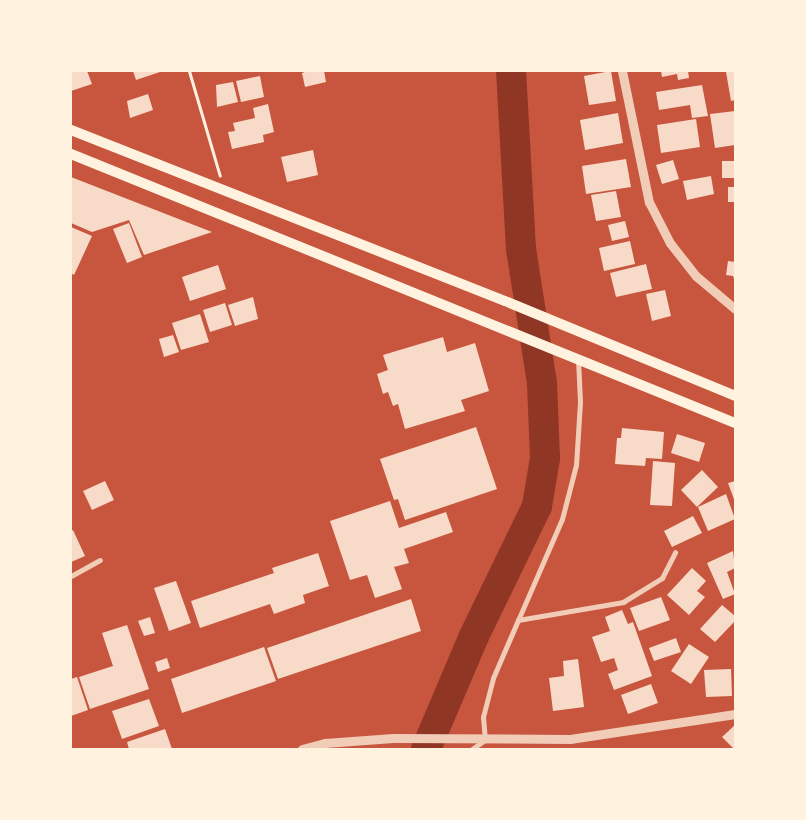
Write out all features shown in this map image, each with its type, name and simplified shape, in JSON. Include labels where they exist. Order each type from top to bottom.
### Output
[{"type":"main road","points":[[71,130],[505,300],[735,396]]},
{"type":"main road","points":[[71,154],[735,423]]},
{"type":"street","points":[[622,71],[649,202],[670,243],[696,276],[735,309]]},
{"type":"street","points":[[485,740],[483,718],[493,678],[562,519],[576,465],[580,402],[578,358]]},
{"type":"street","points":[[518,620],[623,602],[662,578],[675,552]]},
{"type":"street","points":[[71,576],[100,560]]},
{"type":"street","points":[[302,749],[325,743],[394,738],[570,739],[735,714]]},
{"type":"street","points":[[472,749],[485,740]]},
{"type":"path","points":[[189,71],[222,189]]},
{"type":"building","points":[[71,71],[87,71],[92,84],[71,91]]},
{"type":"building","points":[[133,71],[160,71],[160,72],[136,80]]},
{"type":"building","points":[[324,71],[326,82],[305,87],[302,73]]},
{"type":"building","points":[[611,71],[616,101],[589,105],[584,76]]},
{"type":"building","points":[[661,71],[688,71],[689,78],[678,80],[677,74],[662,77]]},
{"type":"building","points":[[735,71],[735,100],[731,101],[726,72]]},
{"type":"building","points":[[260,76],[264,97],[241,102],[236,81]]},
{"type":"building","points":[[233,82],[238,102],[217,107],[216,85]]},
{"type":"building","points":[[702,85],[708,116],[692,118],[690,105],[659,110],[656,92]]},
{"type":"building","points":[[148,94],[153,110],[130,118],[127,101]]},
{"type":"building","points":[[268,104],[274,132],[263,135],[264,142],[232,149],[228,132],[235,131],[233,123],[255,118],[253,108]]},
{"type":"building","points":[[735,111],[735,145],[715,148],[710,114]]},
{"type":"building","points":[[618,113],[623,143],[585,150],[580,120]]},
{"type":"building","points":[[696,119],[700,147],[661,153],[657,125]]},
{"type":"building","points":[[313,150],[318,175],[287,182],[281,157]]},
{"type":"building","points":[[626,159],[631,187],[586,194],[582,166]]},
{"type":"building","points":[[673,160],[679,179],[662,184],[656,165]]},
{"type":"building","points":[[722,161],[735,161],[735,178],[722,178]]},
{"type":"building","points":[[711,176],[714,194],[687,200],[683,181]]},
{"type":"building","points":[[71,177],[212,232],[144,255],[129,220],[92,232],[71,223]]},
{"type":"building","points":[[728,187],[735,187],[735,202],[728,202]]},
{"type":"building","points":[[616,191],[621,217],[596,221],[591,195]]},
{"type":"building","points":[[625,221],[629,237],[612,241],[608,225]]},
{"type":"building","points":[[129,223],[142,257],[127,263],[113,229]]},
{"type":"building","points":[[71,227],[92,236],[74,275],[71,273]]},
{"type":"building","points":[[630,241],[635,264],[604,271],[599,248]]},
{"type":"building","points":[[728,261],[735,262],[735,282],[733,276],[726,275]]},
{"type":"building","points":[[646,264],[652,289],[616,297],[610,273]]},
{"type":"building","points":[[218,265],[226,289],[190,301],[182,277]]},
{"type":"building","points":[[665,290],[671,316],[652,321],[646,294]]},
{"type":"building","points":[[253,297],[258,319],[235,326],[228,305]]},
{"type":"building","points":[[225,303],[232,325],[210,332],[203,310]]},
{"type":"building","points":[[200,314],[209,342],[181,350],[172,323]]},
{"type":"building","points":[[173,335],[179,352],[164,357],[159,339]]},
{"type":"building","points":[[443,337],[447,352],[475,343],[489,391],[461,400],[465,411],[405,429],[398,404],[393,406],[388,392],[383,394],[377,374],[388,370],[383,355]]},
{"type":"building","points":[[476,427],[497,489],[405,520],[398,499],[394,500],[380,459]]},
{"type":"building","points":[[622,428],[664,432],[662,459],[646,458],[645,466],[615,464],[617,438],[621,438]]},
{"type":"building","points":[[677,434],[705,443],[699,462],[671,453]]},
{"type":"building","points":[[653,461],[675,463],[672,506],[650,505]]},
{"type":"building","points":[[702,470],[718,487],[697,507],[681,490]]},
{"type":"building","points":[[105,481],[114,500],[92,510],[83,491]]},
{"type":"building","points":[[735,481],[735,502],[728,483]]},
{"type":"building","points":[[726,494],[735,519],[708,531],[698,507]]},
{"type":"building","points":[[390,501],[399,528],[446,512],[453,532],[404,549],[409,563],[394,567],[402,589],[375,598],[367,575],[350,580],[330,521]]},
{"type":"building","points":[[693,516],[702,533],[672,547],[664,531]]},
{"type":"building","points":[[73,530],[85,556],[71,562],[71,531]]},
{"type":"building","points":[[733,551],[735,568],[727,572],[735,594],[723,599],[707,563]]},
{"type":"building","points":[[318,553],[329,586],[303,595],[305,603],[274,614],[270,604],[200,628],[191,601],[274,573],[272,568]]},
{"type":"building","points":[[692,568],[706,581],[697,591],[705,597],[689,615],[667,595]]},
{"type":"building","points":[[176,581],[191,623],[169,631],[154,588]]},
{"type":"building","points":[[661,597],[670,620],[639,631],[630,608]]},
{"type":"building","points":[[411,599],[421,631],[278,679],[267,648]]},
{"type":"building","points":[[722,605],[735,616],[735,621],[715,642],[700,629]]},
{"type":"building","points":[[622,610],[628,624],[633,622],[652,676],[614,690],[608,674],[618,670],[614,658],[601,662],[592,637],[610,631],[605,617]]},
{"type":"building","points":[[150,617],[155,633],[144,636],[138,621]]},
{"type":"building","points":[[127,625],[149,689],[90,709],[79,677],[113,666],[102,633]]},
{"type":"building","points":[[676,638],[681,652],[654,661],[649,648]]},
{"type":"building","points":[[689,644],[709,657],[691,684],[671,671]]},
{"type":"building","points":[[264,647],[276,681],[182,713],[171,679]]},
{"type":"building","points":[[167,658],[170,668],[158,672],[155,662]]},
{"type":"building","points":[[578,659],[584,707],[553,711],[549,678],[564,676],[563,661]]},
{"type":"building","points":[[731,669],[732,696],[706,697],[704,670]]},
{"type":"building","points":[[77,677],[88,710],[71,716],[71,679]]},
{"type":"building","points":[[651,684],[658,703],[628,714],[621,695]]},
{"type":"building","points":[[149,699],[159,726],[122,739],[112,711]]},
{"type":"building","points":[[735,725],[735,749],[734,749],[722,737]]},
{"type":"building","points":[[165,729],[172,749],[129,749],[127,742]]},
{"type":"waterway","points":[[426,749],[474,636],[537,506],[545,458],[542,383],[521,249],[511,71]]}]
